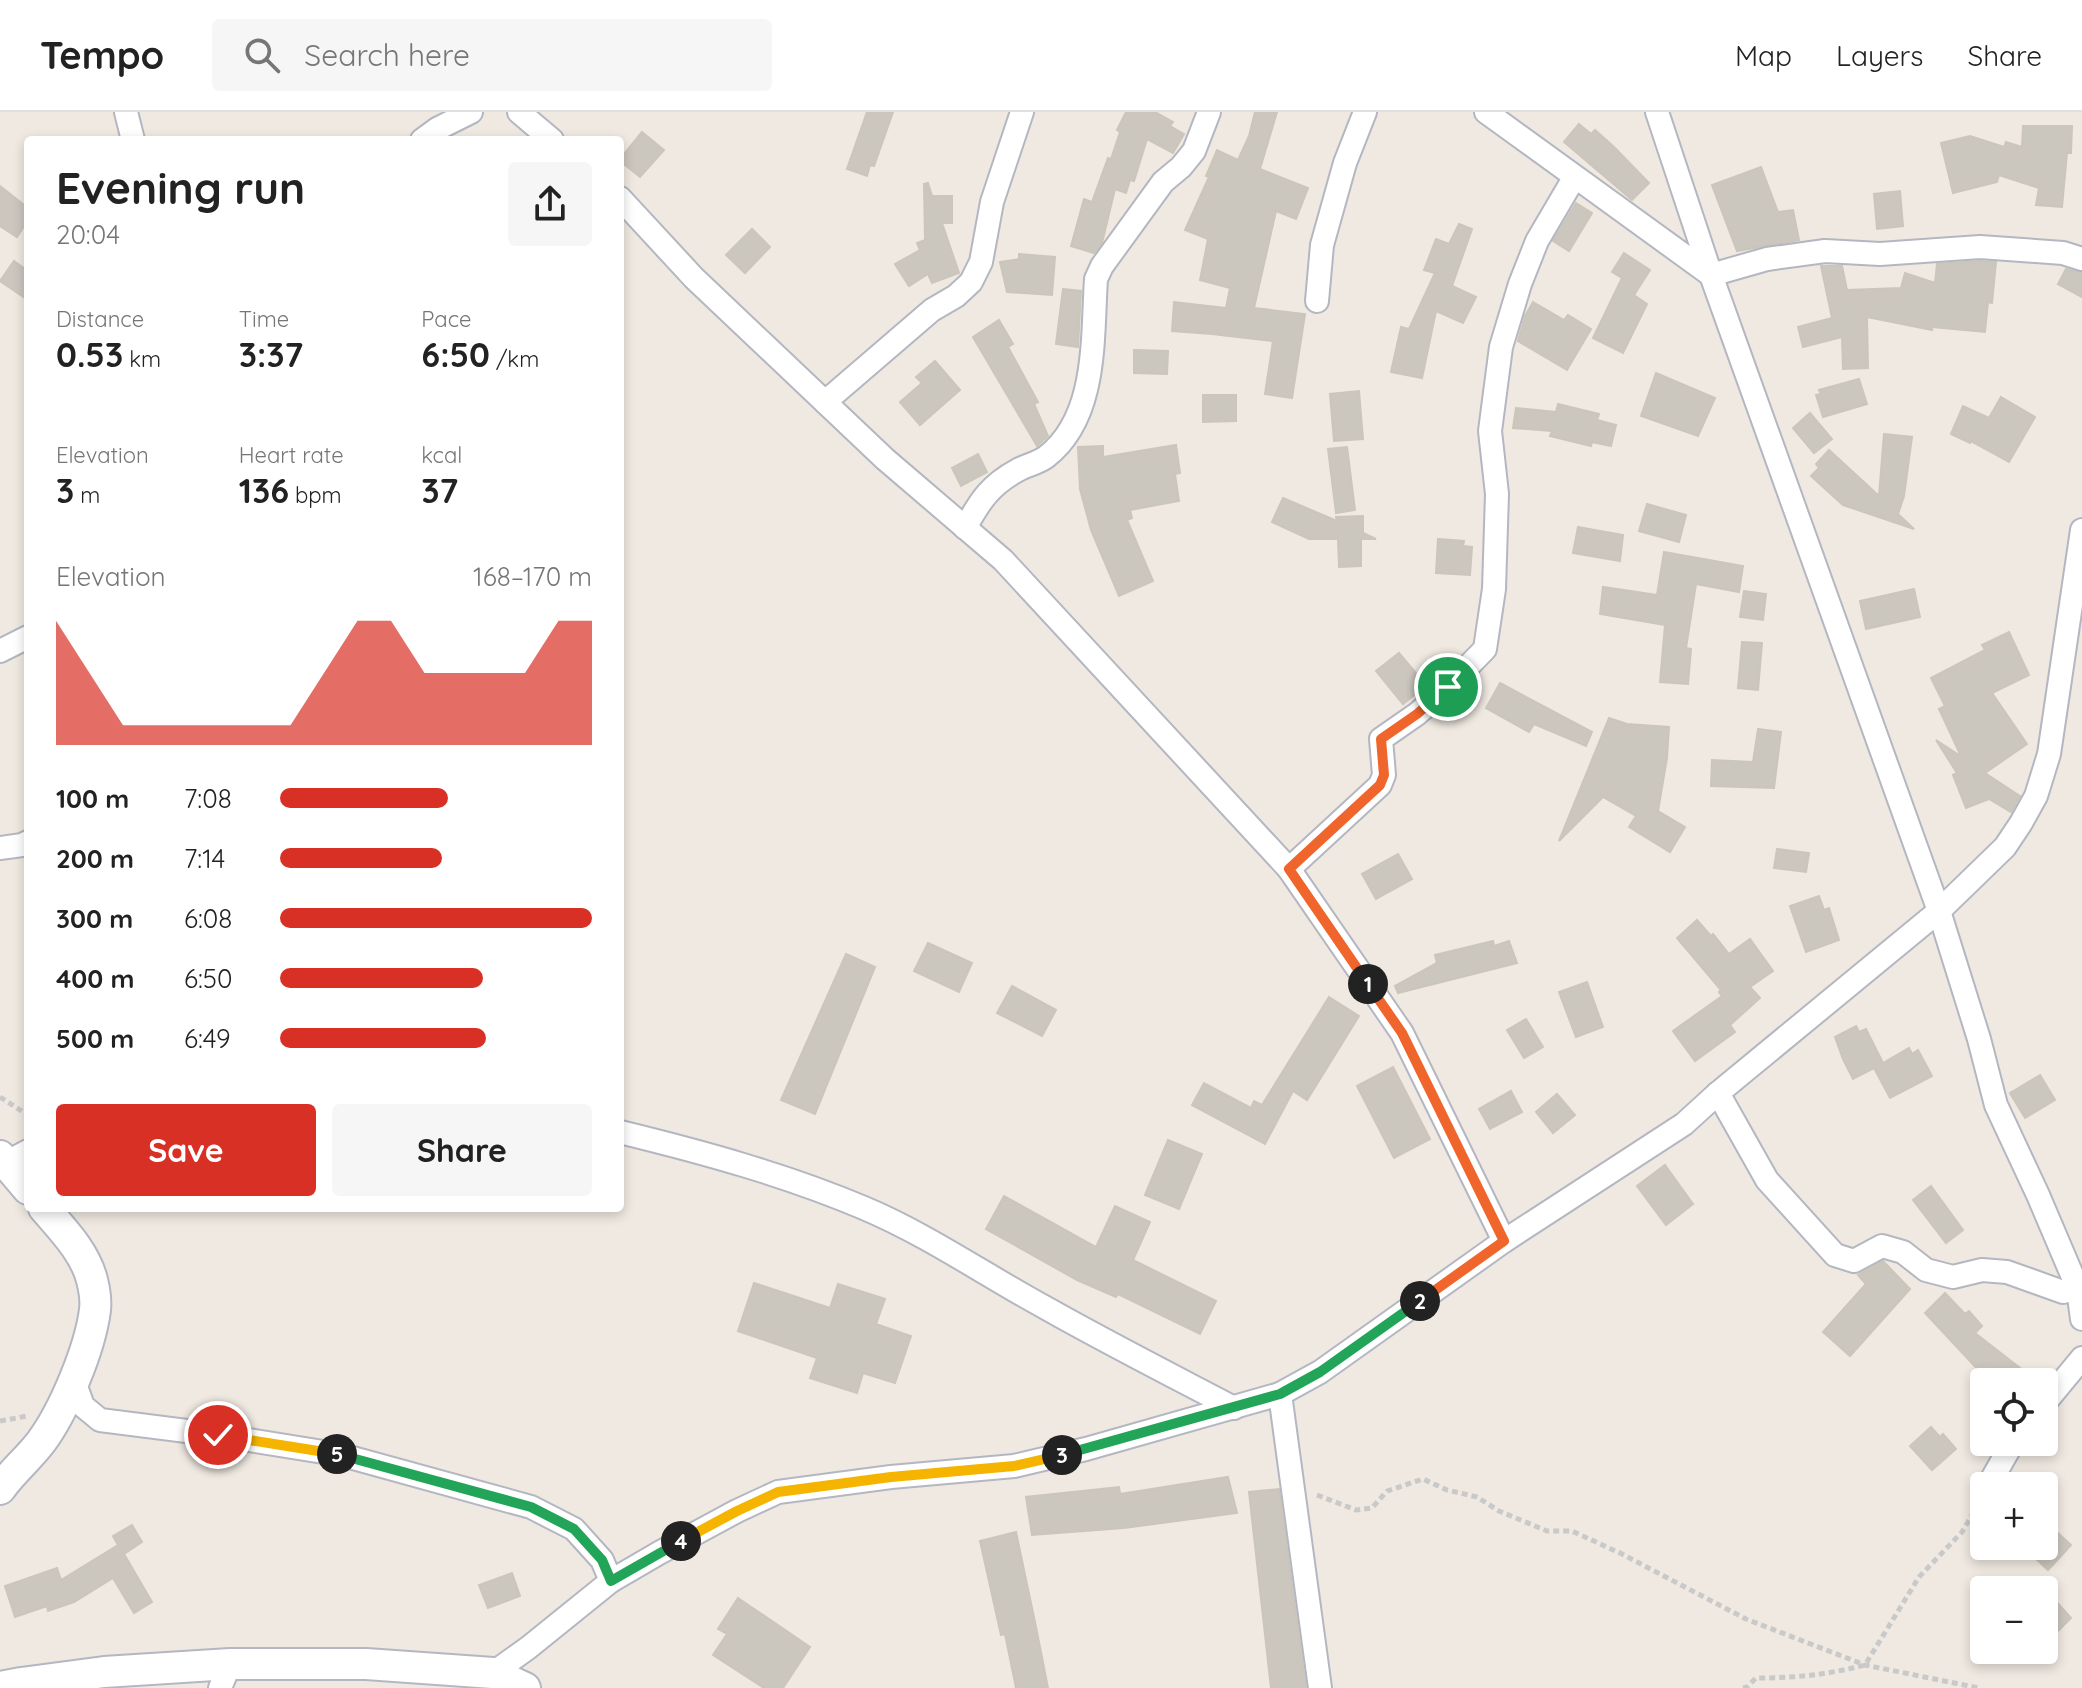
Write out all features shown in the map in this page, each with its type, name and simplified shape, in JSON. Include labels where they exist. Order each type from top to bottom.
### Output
[{"type":"street","points":[[126,112],[132,136]]},
{"type":"street","points":[[427,136],[471,112]]},
{"type":"street","points":[[519,112],[547,136]]},
{"type":"street","points":[[825,402],[932,310],[956,296],[971,282],[981,262],[992,202],[1022,112]]},
{"type":"street","points":[[965,528],[982,499],[998,481],[1042,460],[1059,446],[1076,419],[1089,381],[1096,279],[1102,266],[1163,182],[1194,151],[1209,112]]},
{"type":"street","points":[[1317,301],[1322,245],[1345,163],[1365,112]]},
{"type":"street","points":[[1486,112],[1711,275]]},
{"type":"street","points":[[1657,112],[1711,275],[1939,911],[1996,1105],[2080,1288],[2082,1319]]},
{"type":"street","points":[[1289,869],[1380,785],[1384,775],[1381,739],[1417,714],[1485,649],[1494,589],[1497,494],[1490,431],[1501,347],[1537,241],[1574,178]]},
{"type":"street","points":[[624,202],[694,278],[885,459],[1003,560],[1289,869],[1402,1033],[1504,1241]]},
{"type":"street","points":[[1711,275],[1767,259],[1825,251],[1880,254],[1980,247],[2063,253],[2082,259]]},
{"type":"street","points":[[0,1687],[104,1672],[225,1676],[366,1664],[440,1679],[493,1673],[611,1581],[737,1511],[778,1492],[891,1477],[1014,1466],[1086,1449],[1280,1394],[1320,1372],[1504,1241],[1684,1124],[1939,911],[2005,847],[2036,796],[2049,754],[2082,530]]},
{"type":"street","points":[[0,651],[24,639]]},
{"type":"street","points":[[0,848],[24,843]]},
{"type":"street","points":[[1718,1093],[1767,1180],[1835,1255],[1854,1261],[1882,1246],[1903,1252],[1926,1270],[1953,1277],[1982,1270],[2007,1272],[2063,1292],[2080,1288]]},
{"type":"street","points":[[624,1133],[799,1183],[866,1209],[935,1243],[1044,1307],[1234,1408]]},
{"type":"street","points":[[15,1156],[24,1179]]},
{"type":"street","points":[[0,1489],[42,1441],[74,1381],[95,1309],[92,1278],[75,1245],[47,1212]]},
{"type":"street","points":[[2058,1387],[2082,1358]]},
{"type":"street","points":[[74,1381],[83,1406],[100,1420],[342,1455],[531,1507],[574,1529],[602,1560],[611,1581]]},
{"type":"street","points":[[1280,1394],[1320,1688]]},
{"type":"street","points":[[493,1673],[525,1688]]},
{"type":"path","points":[[0,1097],[24,1112]]},
{"type":"path","points":[[1292,1485],[1356,1510],[1372,1508],[1387,1491],[1423,1479],[1447,1490],[1477,1497],[1499,1511],[1547,1531],[1572,1531],[1746,1619],[1865,1665],[1979,1688]]},
{"type":"path","points":[[1743,1688],[1756,1678],[1807,1677],[1865,1665],[1919,1577],[1962,1532],[1970,1518]]},
{"type":"building","points":[[867,112],[893,112],[874,166],[870,165],[867,176],[847,169]]},
{"type":"building","points":[[1126,112],[1155,112],[1173,122],[1170,126],[1184,134],[1173,153],[1147,139],[1134,181],[1130,180],[1126,193],[1115,189],[1102,243],[1094,253],[1071,246],[1084,199],[1092,202],[1108,158],[1111,159],[1120,132],[1117,130]]},
{"type":"building","points":[[1255,112],[1277,112],[1260,169],[1308,188],[1296,219],[1276,211],[1254,308],[1305,314],[1292,398],[1265,394],[1273,341],[1172,331],[1174,302],[1226,308],[1230,288],[1200,280],[1208,239],[1185,230],[1209,177],[1206,176],[1217,150],[1238,160]]},
{"type":"building","points":[[1579,124],[1591,134],[1595,130],[1649,183],[1632,200],[1564,142]]},
{"type":"building","points":[[2023,126],[2072,126],[2062,207],[2036,205],[2039,188],[1999,175],[1997,182],[1953,193],[1941,143],[1970,136],[2004,147],[2006,142],[2022,147]]},
{"type":"building","points":[[642,132],[664,150],[640,177],[624,164],[624,154]]},
{"type":"building","points":[[1761,167],[1778,212],[1793,210],[1799,240],[1737,251],[1712,185]]},
{"type":"building","points":[[928,183],[932,196],[952,196],[952,223],[942,223],[959,273],[932,283],[928,274],[909,286],[895,264],[920,250],[917,243],[925,240],[924,184]]},
{"type":"building","points":[[0,186],[24,205],[24,226],[17,237],[0,226]]},
{"type":"building","points":[[1900,191],[1903,226],[1877,229],[1874,194]]},
{"type":"building","points":[[1576,203],[1592,213],[1569,251],[1553,241]]},
{"type":"building","points":[[1459,224],[1472,229],[1452,286],[1476,297],[1463,323],[1436,311],[1422,378],[1391,372],[1401,327],[1409,329],[1435,273],[1424,270],[1436,239],[1449,244]]},
{"type":"building","points":[[752,229],[770,247],[745,273],[726,255]]},
{"type":"building","points":[[1624,253],[1650,270],[1634,295],[1647,304],[1623,353],[1593,338],[1622,278],[1612,272]]},
{"type":"building","points":[[1019,254],[1055,257],[1052,295],[1007,292],[1000,262],[1019,259]]},
{"type":"building","points":[[14,261],[24,268],[24,297],[0,281]]},
{"type":"building","points":[[1996,262],[1992,303],[1988,302],[1985,332],[1932,327],[1932,330],[1867,317],[1868,368],[1843,369],[1842,337],[1803,347],[1798,327],[1832,318],[1821,266],[1842,266],[1847,290],[1901,288],[1905,273],[1935,283],[1937,264]]},
{"type":"building","points":[[2066,269],[2082,273],[2082,297],[2058,284]]},
{"type":"building","points":[[1063,289],[1081,291],[1078,347],[1056,344]]},
{"type":"building","points":[[1533,302],[1564,320],[1568,315],[1591,329],[1567,370],[1518,341],[1525,316]]},
{"type":"building","points":[[999,320],[1013,344],[1008,347],[1038,402],[1034,404],[1048,436],[1037,446],[973,337]]},
{"type":"building","points":[[1134,350],[1168,351],[1167,374],[1134,373]]},
{"type":"building","points":[[935,361],[960,390],[920,425],[900,402],[922,383],[916,377]]},
{"type":"building","points":[[1656,373],[1715,398],[1698,436],[1641,416]]},
{"type":"building","points":[[1859,379],[1867,404],[1823,417],[1816,395],[1821,394],[1819,390]]},
{"type":"building","points":[[1359,391],[1363,439],[1334,441],[1330,394]]},
{"type":"building","points":[[1203,395],[1236,395],[1236,421],[1203,422]]},
{"type":"building","points":[[2001,397],[2035,417],[2009,462],[1951,434],[1963,406],[1989,418]]},
{"type":"building","points":[[1558,404],[1599,414],[1597,420],[1616,425],[1611,446],[1592,442],[1591,446],[1550,436],[1552,431],[1513,428],[1516,408],[1556,412]]},
{"type":"building","points":[[1810,413],[1832,439],[1814,453],[1793,428]]},
{"type":"building","points":[[1884,434],[1912,437],[1904,496],[1898,514],[1914,529],[1843,505],[1811,476],[1819,468],[1816,464],[1829,450],[1879,496]]},
{"type":"building","points":[[1176,445],[1180,473],[1175,474],[1179,501],[1130,510],[1132,518],[1127,520],[1153,581],[1119,596],[1091,530],[1080,489],[1078,447],[1103,446],[1103,457]]},
{"type":"building","points":[[1347,447],[1355,510],[1336,513],[1328,449]]},
{"type":"building","points":[[978,454],[987,472],[961,486],[952,468]]},
{"type":"building","points":[[1283,498],[1337,521],[1336,517],[1363,516],[1363,533],[1376,539],[1361,539],[1361,566],[1339,567],[1338,539],[1309,539],[1272,522]]},
{"type":"building","points":[[1647,504],[1686,515],[1679,542],[1639,531]]},
{"type":"building","points":[[1578,527],[1623,535],[1620,561],[1573,553]]},
{"type":"building","points":[[1438,539],[1464,541],[1463,546],[1472,547],[1470,575],[1436,573]]},
{"type":"building","points":[[1664,552],[1743,566],[1739,592],[1696,584],[1686,648],[1691,649],[1688,684],[1660,682],[1665,625],[1600,614],[1603,587],[1657,595]]},
{"type":"building","points":[[1914,589],[1920,617],[1866,629],[1860,601]]},
{"type":"building","points":[[1744,591],[1766,594],[1763,620],[1740,617]]},
{"type":"building","points":[[2009,632],[2029,675],[1992,693],[2027,744],[1985,773],[2020,796],[2011,812],[1989,799],[1966,808],[1953,775],[1957,773],[1936,740],[1960,754],[1939,709],[1945,706],[1931,678],[1985,650],[1982,645]]},
{"type":"building","points":[[1742,642],[1762,643],[1758,690],[1738,688]]},
{"type":"building","points":[[1399,653],[1426,685],[1403,704],[1376,671]]},
{"type":"building","points":[[1500,683],[1592,732],[1586,746],[1534,724],[1529,732],[1486,708]]},
{"type":"building","points":[[1609,718],[1627,724],[1669,727],[1658,811],[1685,827],[1670,852],[1629,827],[1636,816],[1603,797],[1559,841]]},
{"type":"building","points":[[1758,729],[1781,732],[1774,788],[1711,786],[1712,760],[1753,762]]},
{"type":"building","points":[[1777,849],[1809,853],[1806,872],[1774,868]]},
{"type":"building","points":[[1398,854],[1412,879],[1376,899],[1362,874]]},
{"type":"building","points":[[1819,896],[1824,910],[1829,908],[1839,940],[1806,952],[1790,906]]},
{"type":"building","points":[[1697,920],[1729,954],[1750,939],[1773,971],[1750,987],[1760,998],[1730,1025],[1735,1032],[1695,1061],[1673,1031],[1722,996],[1721,990],[1677,938]]},
{"type":"building","points":[[1493,941],[1494,946],[1509,941],[1517,963],[1398,993],[1395,986],[1437,963],[1435,955]]},
{"type":"building","points":[[928,943],[972,963],[959,992],[914,971]]},
{"type":"building","points":[[846,954],[875,967],[815,1114],[781,1100]]},
{"type":"building","points":[[1587,982],[1603,1027],[1576,1037],[1559,992]]},
{"type":"building","points":[[1012,986],[1056,1010],[1042,1036],[997,1013]]},
{"type":"building","points":[[1329,997],[1359,1016],[1307,1100],[1293,1091],[1265,1144],[1192,1105],[1204,1083],[1251,1108],[1254,1101],[1262,1105]]},
{"type":"building","points":[[1526,1019],[1543,1047],[1524,1058],[1507,1030]]},
{"type":"building","points":[[1856,1026],[1859,1032],[1866,1029],[1883,1063],[1909,1048],[1912,1054],[1918,1050],[1932,1076],[1890,1098],[1874,1068],[1853,1079],[1835,1037]]},
{"type":"building","points":[[1393,1067],[1430,1139],[1394,1158],[1357,1086]]},
{"type":"building","points":[[2040,1075],[2055,1100],[2025,1118],[2010,1093]]},
{"type":"building","points":[[1511,1091],[1522,1112],[1490,1129],[1479,1109]]},
{"type":"building","points":[[1557,1094],[1575,1115],[1553,1133],[1536,1112]]},
{"type":"building","points":[[1168,1140],[1202,1154],[1179,1209],[1145,1195]]},
{"type":"building","points":[[1665,1165],[1693,1204],[1666,1225],[1637,1186]]},
{"type":"building","points":[[1931,1186],[1963,1230],[1946,1243],[1913,1200]]},
{"type":"building","points":[[1004,1196],[1096,1247],[1115,1206],[1150,1222],[1133,1260],[1216,1301],[1200,1334],[1118,1294],[1116,1297],[1077,1280],[986,1229]]},
{"type":"building","points":[[1883,1261],[1910,1289],[1850,1356],[1823,1332],[1866,1284],[1858,1275]]},
{"type":"building","points":[[754,1283],[830,1308],[838,1284],[885,1299],[876,1324],[911,1336],[895,1383],[863,1373],[857,1393],[810,1378],[817,1358],[738,1331]]},
{"type":"building","points":[[1945,1293],[1965,1314],[1969,1311],[1982,1326],[1975,1333],[2020,1368],[1976,1368],[1925,1313]]},
{"type":"building","points":[[1931,1427],[1940,1437],[1943,1434],[1956,1449],[1932,1470],[1910,1446]]},
{"type":"building","points":[[1228,1477],[1237,1513],[1124,1528],[1032,1535],[1026,1497],[1119,1487],[1120,1494]]},
{"type":"building","points":[[1279,1489],[1306,1688],[1271,1688],[1249,1492]]},
{"type":"building","points":[[132,1525],[142,1542],[124,1554],[152,1602],[134,1613],[113,1578],[74,1602],[48,1611],[47,1606],[15,1617],[5,1586],[57,1568],[61,1580],[118,1545],[113,1536]]},
{"type":"building","points":[[1016,1532],[1048,1688],[1016,1688],[980,1541]]},
{"type":"building","points":[[2058,1533],[2071,1545],[2058,1559]]},
{"type":"building","points":[[2037,1560],[2057,1560],[2048,1570]]},
{"type":"building","points":[[512,1573],[520,1596],[488,1608],[479,1585]]},
{"type":"building","points":[[738,1598],[810,1647],[783,1688],[764,1688],[713,1655],[727,1634],[718,1629]]},
{"type":"building","points":[[2058,1604],[2071,1618],[2058,1631]]},
{"type":"route","points":[[218,1435],[342,1455],[531,1507],[574,1529],[602,1560],[611,1581],[737,1511],[778,1492],[891,1477],[1014,1466],[1086,1449],[1280,1394],[1320,1372],[1504,1241],[1402,1033],[1289,869],[1380,785],[1384,775],[1381,739],[1448,687]]}]
